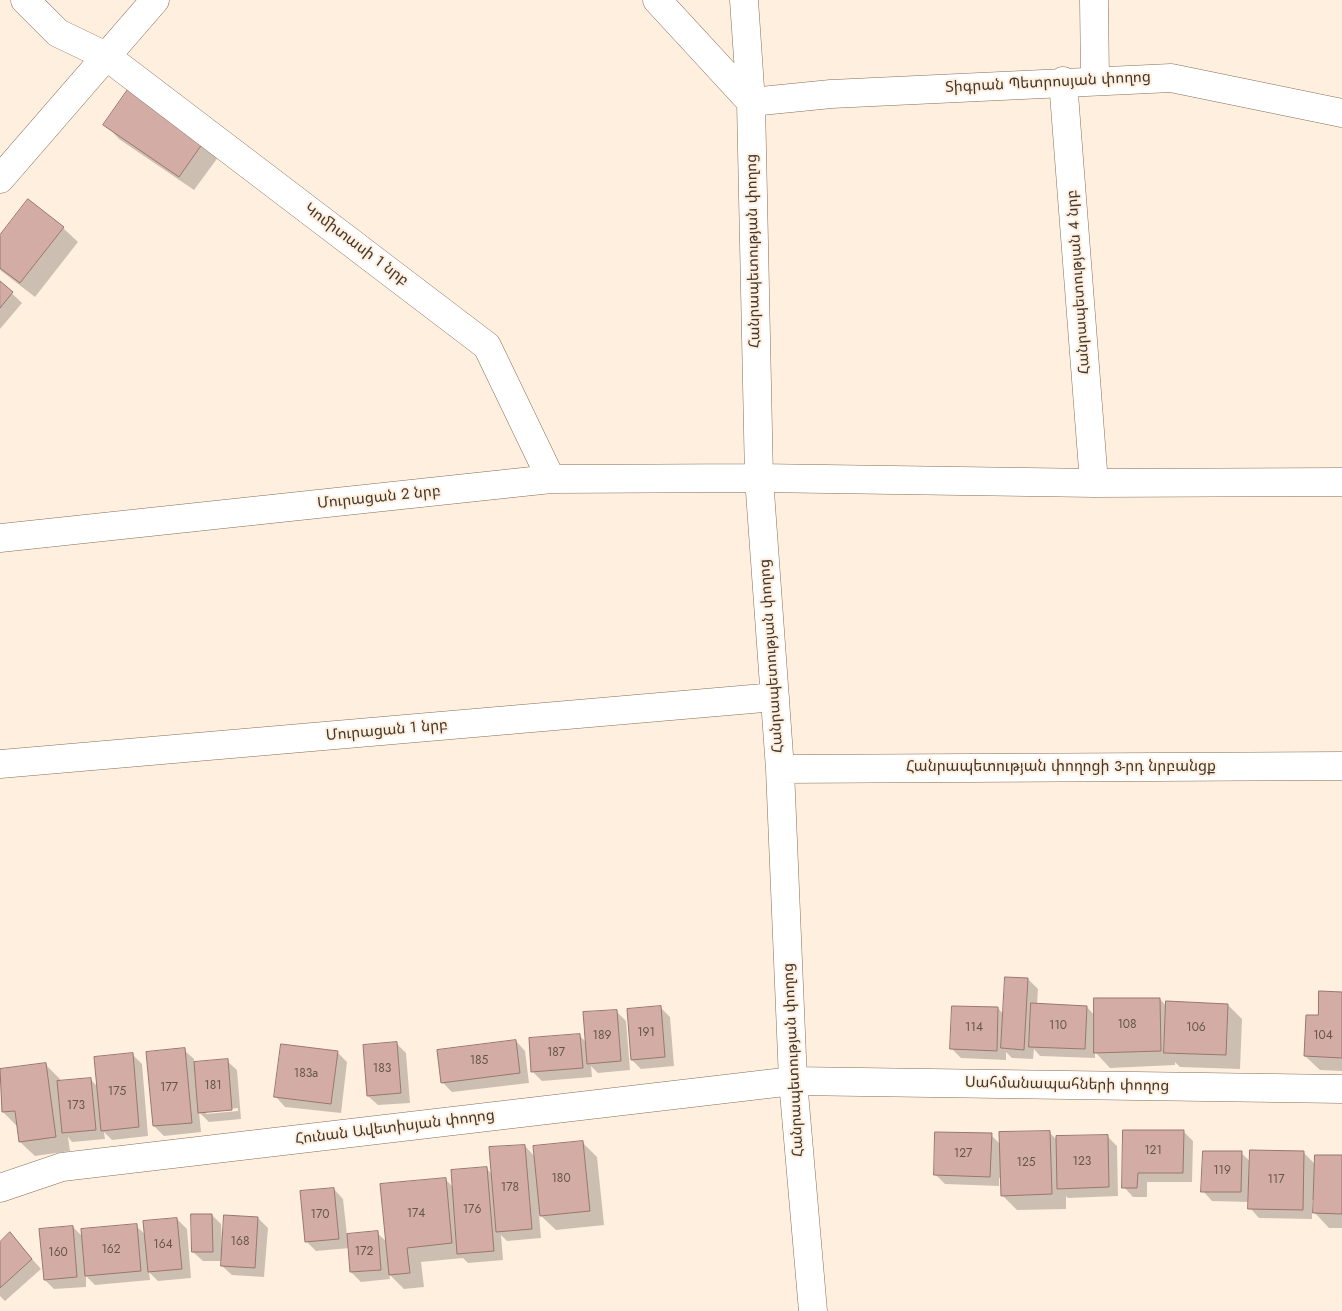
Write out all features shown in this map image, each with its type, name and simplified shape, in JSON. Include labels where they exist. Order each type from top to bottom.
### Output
[{"type":"street","name":"Կոմիտասի 1 նրբ","points":[[25,0],[58,33],[106,56],[487,346],[550,479]]},
{"type":"street","points":[[0,180],[155,0]]},
{"type":"street","points":[[657,0],[751,102]]},
{"type":"street","name":"Հանրապետության փողոց","points":[[744,0],[751,102],[759,478],[780,769],[793,1082],[813,1311]]},
{"type":"street","points":[[1094,0],[1095,80]]},
{"type":"street","name":"Տիգրան Պետրոսյան փողոց","points":[[751,102],[831,94],[1063,81],[1171,78],[1342,113]]},
{"type":"street","name":"Հանրապետության 4 նրբ","points":[[1063,81],[1094,483]]},
{"type":"street","points":[[759,478],[1094,483],[1342,482]]},
{"type":"street","name":"Մուրացան 2 նրբ","points":[[0,538],[550,479],[759,478]]},
{"type":"street","name":"Մուրացան 1 նրբ","points":[[0,764],[775,697]]},
{"type":"street","name":"Հանրապետության փողոցի 3-րդ նրբանցք","points":[[780,769],[1342,766]]},
{"type":"street","name":"Սահմանապահների փողոց","points":[[793,1082],[1342,1089]]},
{"type":"street","name":"Հունան Ավետիսյան փողոց","points":[[0,1188],[62,1166],[793,1082]]},
{"type":"building","points":[[129,88],[205,140],[179,177],[103,125]]},
{"type":"building","points":[[28,199],[64,227],[20,283],[0,268],[0,235]]},
{"type":"building","points":[[0,281],[13,292],[0,308]]},
{"type":"building","points":[[1005,977],[1028,978],[1024,1050],[1001,1048]]},
{"type":"building","points":[[1319,991],[1342,992],[1342,1058],[1304,1056],[1306,1015],[1318,1015]]},
{"type":"building","points":[[1094,998],[1160,998],[1161,1051],[1094,1053]]},
{"type":"building","points":[[1166,1001],[1228,1004],[1226,1055],[1164,1053]]},
{"type":"building","points":[[1031,1003],[1087,1006],[1085,1049],[1029,1047]]},
{"type":"building","points":[[661,1006],[665,1057],[631,1060],[627,1009]]},
{"type":"building","points":[[952,1006],[998,1007],[997,1051],[950,1049]]},
{"type":"building","points":[[617,1010],[621,1061],[587,1064],[583,1012]]},
{"type":"building","points":[[580,1034],[583,1068],[531,1072],[529,1038]]},
{"type":"building","points":[[516,1040],[520,1073],[441,1083],[437,1050]]},
{"type":"building","points":[[397,1042],[401,1093],[367,1096],[363,1045]]},
{"type":"building","points":[[281,1044],[338,1051],[331,1104],[274,1097]]},
{"type":"building","points":[[185,1048],[192,1123],[153,1126],[146,1052]]},
{"type":"building","points":[[133,1053],[139,1127],[101,1131],[94,1057]]},
{"type":"building","points":[[228,1059],[232,1110],[198,1113],[194,1062]]},
{"type":"building","points":[[46,1063],[56,1137],[19,1142],[15,1111],[2,1112],[0,1069]]},
{"type":"building","points":[[91,1078],[96,1130],[62,1133],[57,1081]]},
{"type":"building","points":[[1123,1130],[1184,1130],[1183,1173],[1138,1173],[1137,1188],[1122,1188]]},
{"type":"building","points":[[1050,1131],[1052,1194],[1001,1196],[999,1132]]},
{"type":"building","points":[[935,1132],[992,1133],[990,1177],[934,1175]]},
{"type":"building","points":[[1108,1135],[1109,1187],[1057,1189],[1056,1136]]},
{"type":"building","points":[[583,1141],[590,1211],[540,1216],[533,1146]]},
{"type":"building","points":[[525,1145],[532,1229],[496,1232],[489,1147]]},
{"type":"building","points":[[1250,1150],[1304,1151],[1303,1210],[1248,1209]]},
{"type":"building","points":[[1203,1151],[1242,1151],[1241,1192],[1201,1192]]},
{"type":"building","points":[[1315,1155],[1342,1155],[1342,1214],[1313,1213]]},
{"type":"building","points":[[487,1167],[494,1251],[457,1254],[451,1170]]},
{"type":"building","points":[[446,1178],[452,1243],[407,1248],[410,1273],[389,1275],[380,1184]]},
{"type":"building","points":[[334,1188],[339,1239],[305,1242],[300,1191]]},
{"type":"building","points":[[191,1214],[212,1214],[213,1252],[192,1252]]},
{"type":"building","points":[[224,1215],[258,1217],[255,1268],[221,1266]]},
{"type":"building","points":[[177,1218],[182,1269],[148,1272],[143,1221]]},
{"type":"building","points":[[137,1224],[141,1271],[85,1276],[81,1229]]},
{"type":"building","points":[[73,1226],[77,1277],[44,1280],[39,1229]]},
{"type":"building","points":[[378,1231],[381,1270],[350,1272],[347,1234]]},
{"type":"building","points":[[10,1232],[32,1259],[0,1288],[0,1242]]}]
